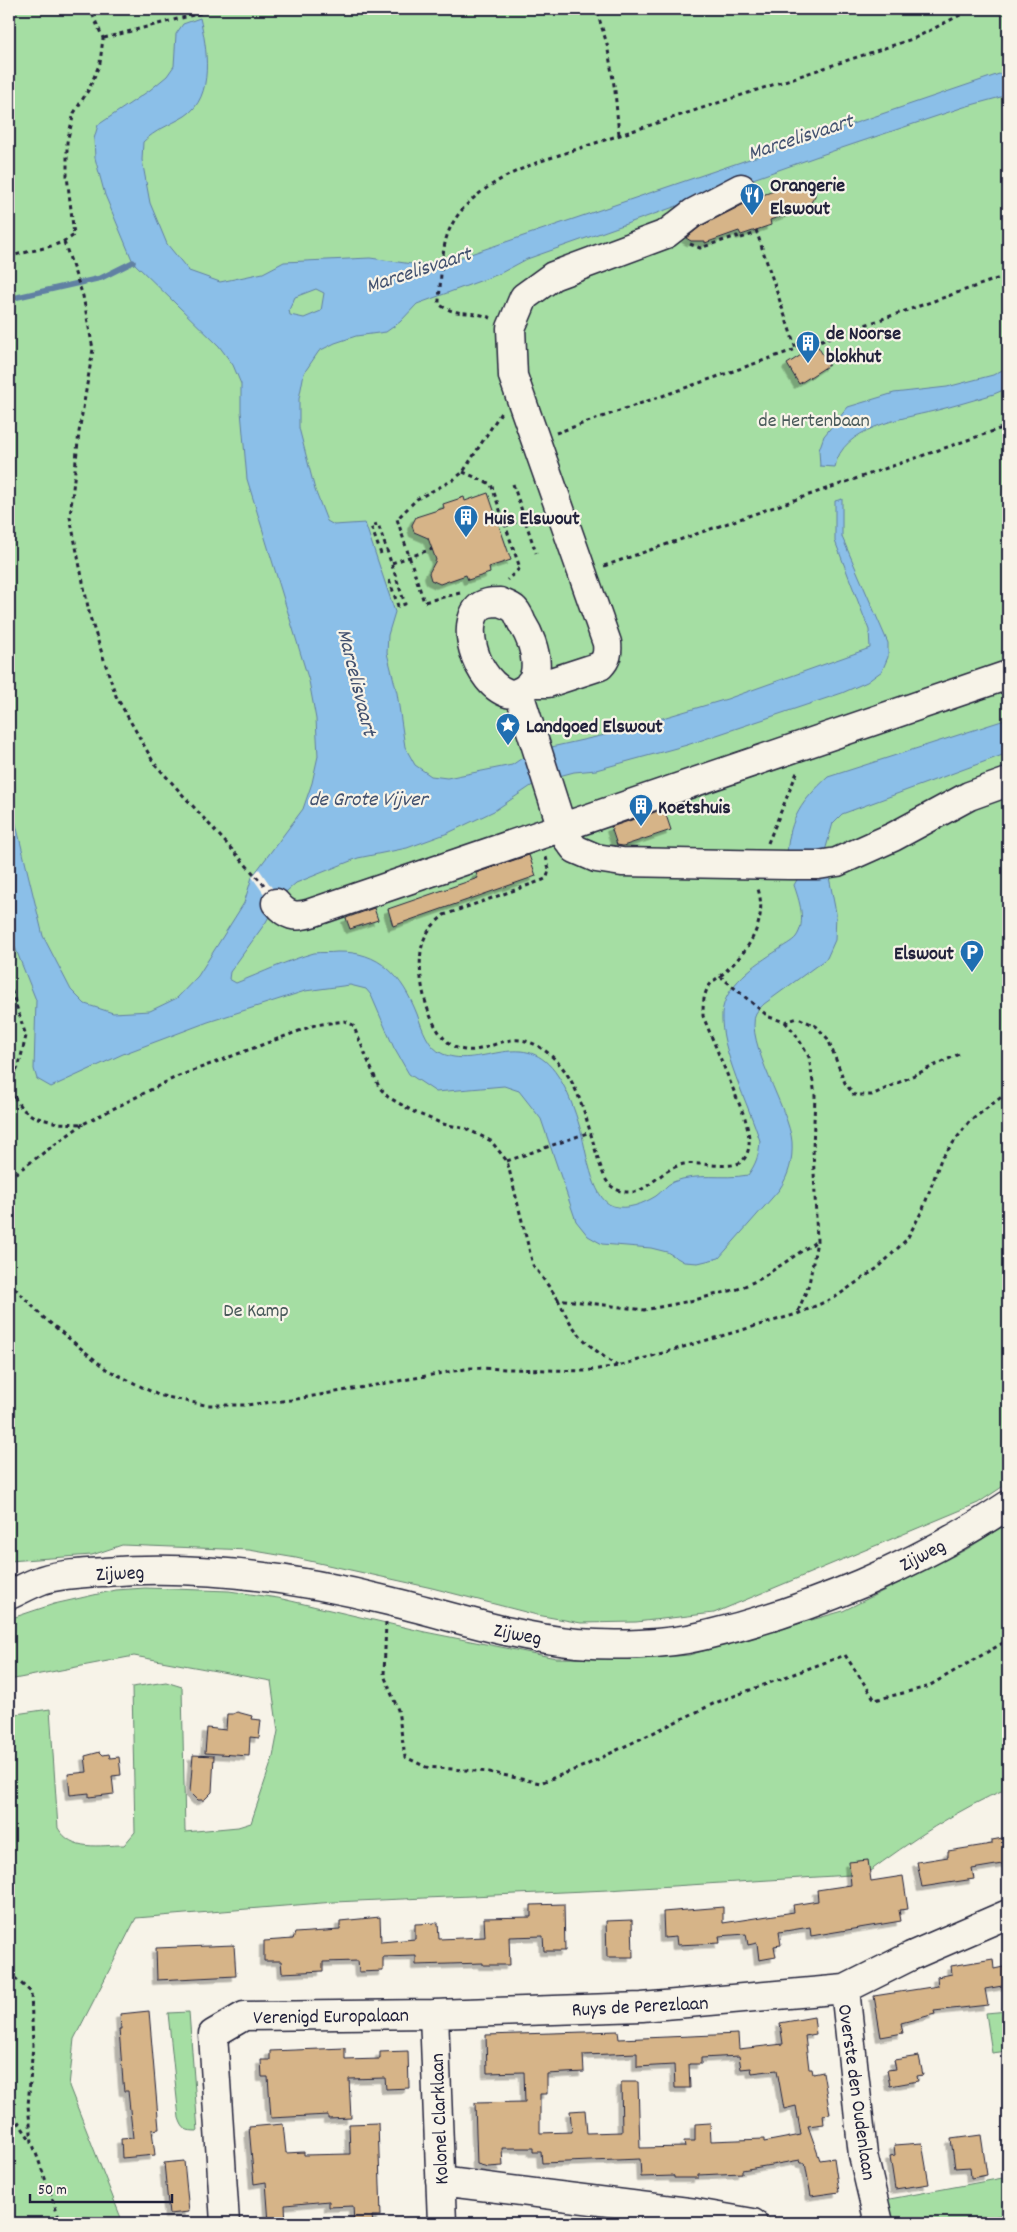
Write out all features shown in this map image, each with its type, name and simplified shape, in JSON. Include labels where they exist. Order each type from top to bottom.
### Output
[{"type":"street","points":[[525,688],[535,676],[536,658],[532,638],[514,609],[504,604],[487,602],[477,610],[473,618],[474,656],[484,675],[495,687],[506,693],[548,683],[600,666],[606,661],[607,643],[513,376],[511,328],[524,297],[553,276],[666,234],[693,213],[741,188]]},
{"type":"street","points":[[276,903],[286,914],[300,917],[1008,675]]},
{"type":"street","points":[[525,688],[547,779],[551,832]]},
{"type":"street","points":[[551,832],[575,849],[596,858],[759,876],[837,862],[893,837],[969,796],[1008,782]]},
{"type":"street","name":"Zijweg","points":[[9,1595],[43,1580],[91,1573],[130,1570],[226,1572],[387,1600],[488,1628],[544,1639],[579,1643],[638,1644],[701,1636],[842,1591],[913,1560],[980,1524],[1008,1505]]},
{"type":"street","points":[[845,1989],[911,1956],[1008,1914]]},
{"type":"street","name":"Ruys de Perezlaan","points":[[434,2014],[642,2007],[845,1989]]},
{"type":"street","name":"Overste den Oudenlaan","points":[[845,1989],[863,2155],[880,2223]]},
{"type":"street","name":"Kolonel Clarklaan","points":[[434,2014],[442,2223]]},
{"type":"street","name":"Verenigd Europalaan","points":[[225,2223],[213,2034],[244,2016],[434,2014]]},
{"type":"street","points":[[440,2181],[696,2213],[753,2223]]},
{"type":"path","points":[[9,257],[30,249],[64,242],[74,235],[67,176],[68,142],[74,113],[89,89],[100,63],[103,38],[90,9]]},
{"type":"path","points":[[589,9],[598,15]]},
{"type":"path","points":[[599,9],[598,15],[611,65],[619,135]]},
{"type":"path","points":[[511,328],[478,312],[452,313],[439,304],[438,300],[443,256],[452,226],[474,199],[504,176],[541,161],[915,38],[972,9]]},
{"type":"path","points":[[103,38],[205,12]]},
{"type":"path","points":[[676,227],[684,242],[700,248],[736,236],[738,239],[756,232],[796,349]]},
{"type":"path","points":[[64,242],[83,296],[93,349],[79,432],[70,517],[90,617],[116,696],[154,763],[255,873]]},
{"type":"path","points":[[536,440],[1008,275]]},
{"type":"path","points":[[477,610],[463,593],[424,602],[397,519],[418,499],[453,480],[463,472],[517,386]]},
{"type":"path","points":[[582,574],[1008,426]]},
{"type":"path","points":[[463,472],[491,484],[520,568],[505,582],[504,604]]},
{"type":"path","points":[[513,484],[536,553]]},
{"type":"path","points":[[505,526],[525,519]]},
{"type":"path","points":[[381,554],[371,526],[378,524],[405,604],[398,606],[389,579]]},
{"type":"path","points":[[392,563],[432,549]]},
{"type":"path","points":[[1008,619],[1006,635],[1008,656]]},
{"type":"path","points":[[759,876],[778,816],[797,772],[804,745]]},
{"type":"path","points":[[551,832],[547,878],[444,915],[432,926],[424,942],[421,973],[429,1014],[447,1043],[462,1049],[474,1049],[511,1039],[528,1041],[545,1050],[566,1072],[584,1108],[605,1178],[610,1187],[620,1192],[635,1192],[673,1167],[686,1164],[724,1166],[738,1164],[744,1160],[748,1150],[749,1135],[746,1118],[703,1016],[704,998],[709,986],[720,976],[733,985],[762,1012],[785,1022],[795,1033],[809,1057],[815,1094],[813,1149],[817,1241],[809,1284],[797,1314]]},
{"type":"path","points":[[9,983],[26,1036],[19,1065],[11,1083],[11,1092],[22,1110],[34,1117],[57,1123],[83,1124]]},
{"type":"path","points":[[785,1022],[798,1018],[808,1022],[828,1039],[837,1058],[845,1083],[854,1095],[872,1094],[959,1054]]},
{"type":"path","points":[[9,1178],[83,1124],[176,1077],[315,1025],[345,1021],[353,1025],[379,1087],[388,1097],[421,1115],[443,1124],[466,1129],[490,1141],[507,1161],[533,1265],[558,1298],[568,1321],[592,1348],[618,1366]]},
{"type":"path","points":[[9,1282],[43,1317],[106,1368],[158,1395],[205,1404],[246,1404],[291,1400],[471,1368],[585,1371],[618,1366],[797,1314],[834,1298],[879,1267],[907,1239],[924,1209],[941,1159],[969,1122],[1008,1092]]},
{"type":"path","points":[[507,1161],[590,1132]]},
{"type":"path","points":[[558,1298],[644,1310],[690,1301],[738,1289],[760,1279],[817,1241]]},
{"type":"path","points":[[386,1619],[384,1675],[398,1710],[405,1757],[426,1767],[489,1772],[540,1783],[584,1766],[715,1703],[845,1655],[875,1700],[927,1687],[1008,1640]]},
{"type":"path","points":[[9,1973],[32,1992],[33,2045],[28,2106],[32,2142],[58,2215],[57,2223]]},
{"type":"path","points":[[9,2108],[32,2142]]},
{"type":"green space","name":"Landgoed Elswout","points":[[9,9],[1008,9],[1008,1483],[978,1503],[714,1613],[636,1622],[581,1623],[537,1615],[432,1588],[296,1558],[249,1550],[122,1545],[92,1555],[9,1561]]},
{"type":"green space","points":[[1008,1523],[1008,1788],[989,1796],[935,1826],[866,1874],[608,1890],[334,1902],[136,1918],[74,2039],[69,2086],[123,2223],[9,2223],[9,1715],[50,1709],[58,1828],[71,1841],[78,1844],[96,1846],[124,1845],[135,1832],[132,1687],[166,1682],[182,1687],[185,1832],[238,1827],[251,1823],[273,1757],[278,1731],[271,1681],[134,1656],[9,1680],[9,1619],[54,1604],[116,1590],[145,1588],[229,1591],[278,1598],[425,1632],[556,1658],[642,1659],[689,1655],[843,1611],[967,1549]]},
{"type":"green space","points":[[1008,2011],[1008,2051],[992,2053],[986,2013]]},
{"type":"green space","points":[[189,2012],[198,2131],[186,2129],[179,2118],[168,2013]]},
{"type":"green space","points":[[1008,2177],[1008,2214],[961,2223],[896,2223],[886,2215],[879,2201]]},
{"type":"water","points":[[200,18],[205,43],[205,84],[195,108],[143,142],[142,160],[150,203],[167,244],[189,271],[220,282],[263,273],[284,262],[370,258],[419,265],[450,261],[1008,71],[1008,95],[964,107],[821,155],[527,259],[499,274],[417,304],[400,322],[386,332],[356,336],[319,351],[304,373],[299,399],[299,428],[315,490],[327,521],[334,525],[365,523],[395,612],[388,635],[387,653],[397,693],[405,747],[415,765],[431,776],[447,778],[512,765],[528,754],[605,735],[727,699],[870,648],[869,630],[835,541],[835,501],[842,499],[842,537],[888,643],[888,657],[882,671],[867,682],[842,693],[687,745],[596,770],[574,772],[537,782],[494,811],[448,833],[407,848],[358,858],[296,883],[279,898],[266,922],[230,972],[229,979],[236,983],[294,959],[314,953],[352,953],[377,961],[388,968],[404,988],[426,1037],[433,1047],[443,1054],[473,1057],[517,1051],[532,1053],[545,1061],[558,1076],[571,1101],[580,1128],[590,1172],[599,1194],[613,1206],[629,1207],[651,1199],[671,1183],[682,1179],[748,1175],[751,1171],[757,1159],[760,1141],[730,1061],[723,1028],[722,1014],[724,1003],[742,976],[796,937],[802,918],[794,885],[798,878],[829,877],[836,913],[835,940],[827,958],[764,1004],[756,1013],[754,1025],[756,1041],[789,1129],[792,1142],[790,1167],[779,1190],[719,1258],[698,1263],[684,1262],[667,1252],[651,1248],[602,1244],[588,1236],[576,1221],[541,1119],[519,1091],[504,1086],[436,1092],[409,1074],[394,1048],[371,995],[366,989],[350,985],[305,991],[208,1022],[123,1054],[51,1087],[37,1079],[34,1069],[36,1000],[9,932],[9,808],[15,820],[43,936],[71,990],[85,1004],[113,1013],[150,1011],[177,998],[198,976],[244,903],[252,877],[303,809],[312,783],[318,756],[316,719],[309,681],[247,479],[241,411],[241,384],[233,365],[219,346],[133,262],[105,195],[95,158],[94,139],[98,125],[150,90],[167,76],[174,66],[176,34],[183,24]],"holes":[[[316,289],[324,293],[321,311],[304,318],[290,315],[289,310],[295,297]]]},
{"type":"water","points":[[1008,367],[1008,388],[972,401],[875,427],[849,442],[840,453],[835,467],[820,466],[819,450],[824,436],[848,407],[894,393],[947,387],[993,375]]},
{"type":"water","points":[[1008,719],[1008,753],[842,814],[833,823],[825,851],[787,854],[794,820],[804,802],[828,777]]},
{"type":"pier","points":[[259,869],[279,898],[274,908],[252,877]]},
{"type":"building","points":[[796,183],[811,186],[815,191],[815,196],[810,204],[803,206],[804,208],[770,220],[771,225],[741,235],[739,231],[705,243],[705,241],[691,241],[686,238],[701,226],[748,202],[754,196],[759,194],[760,196]]},
{"type":"building","name":"de Noorse blokhut","points":[[817,345],[829,365],[799,384],[787,364]]},
{"type":"building","name":"Huis Elswout","points":[[488,493],[511,560],[489,567],[490,573],[468,580],[466,575],[440,584],[431,580],[429,573],[436,560],[428,538],[414,532],[412,525],[416,517],[444,508],[443,504],[464,497],[465,501]]},
{"type":"building","name":"Koetshuis","points":[[664,809],[671,830],[623,846],[617,845],[611,827]]},
{"type":"building","points":[[529,855],[536,876],[393,926],[388,909],[478,878],[476,873]]},
{"type":"building","points":[[374,908],[378,920],[350,929],[346,918]]},
{"type":"building","points":[[237,1712],[252,1716],[251,1719],[261,1720],[259,1738],[250,1737],[249,1756],[205,1753],[207,1728],[226,1730],[227,1714]]},
{"type":"building","points":[[100,1752],[103,1755],[109,1754],[110,1758],[119,1757],[121,1775],[112,1776],[114,1794],[89,1797],[89,1793],[70,1795],[68,1774],[87,1772],[85,1756]]},
{"type":"building","points":[[193,1755],[214,1756],[212,1792],[204,1800],[198,1800],[190,1792]]},
{"type":"building","points":[[1008,1837],[1008,1863],[972,1869],[974,1879],[922,1887],[917,1862],[948,1857],[948,1851],[992,1844],[992,1840]]},
{"type":"building","points":[[868,1860],[871,1881],[903,1876],[908,1909],[899,1910],[901,1921],[811,1936],[810,1927],[779,1932],[781,1945],[774,1946],[776,1957],[759,1960],[757,1943],[748,1945],[746,1934],[719,1936],[720,1943],[677,1945],[676,1937],[664,1938],[663,1912],[723,1907],[723,1923],[794,1912],[793,1905],[818,1901],[817,1890],[851,1885],[849,1862]]},
{"type":"building","points":[[564,1904],[565,1951],[544,1951],[543,1936],[509,1937],[510,1965],[483,1965],[483,1963],[416,1965],[416,1956],[383,1957],[383,1971],[359,1972],[358,1961],[323,1962],[323,1971],[282,1973],[281,1961],[264,1961],[264,1941],[293,1939],[295,1933],[340,1930],[340,1921],[380,1917],[381,1942],[415,1939],[415,1924],[438,1923],[439,1939],[485,1937],[484,1918],[531,1917],[531,1905]]},
{"type":"building","points":[[632,1920],[633,1957],[607,1957],[606,1921]]},
{"type":"building","points":[[234,1945],[236,1976],[157,1980],[156,1948]]},
{"type":"building","points":[[993,1959],[994,1969],[1008,1966],[1008,1985],[985,1989],[988,2005],[934,2011],[935,2014],[901,2023],[903,2033],[881,2037],[874,1996],[938,1986],[937,1977],[952,1974],[951,1966]]},
{"type":"building","points":[[149,2011],[159,2129],[152,2130],[155,2155],[122,2158],[121,2139],[133,2138],[128,2091],[124,2091],[123,2082],[119,2029],[121,2029],[120,2014]]},
{"type":"building","points":[[814,2017],[816,2034],[805,2036],[809,2069],[812,2069],[813,2074],[823,2072],[830,2114],[823,2115],[824,2124],[808,2126],[820,2160],[834,2158],[839,2192],[811,2196],[805,2163],[801,2163],[800,2160],[742,2170],[742,2173],[698,2175],[698,2178],[674,2178],[674,2176],[641,2177],[640,2159],[542,2163],[541,2152],[533,2152],[533,2148],[502,2148],[503,2166],[488,2167],[477,2164],[475,2103],[525,2102],[524,2072],[487,2073],[486,2035],[618,2031],[619,2039],[738,2034],[739,2049],[783,2044],[780,2023]],"holes":[[[637,2053],[637,2067],[674,2065],[675,2088],[690,2088],[689,2064],[701,2064],[701,2058],[739,2056],[741,2069],[751,2068],[752,2073],[777,2070],[784,2109],[796,2106],[801,2135],[764,2142],[764,2139],[711,2141],[710,2123],[695,2124],[695,2141],[684,2141],[685,2147],[640,2148],[638,2082],[621,2082],[622,2132],[587,2133],[585,2110],[570,2111],[572,2132],[540,2133],[540,2094],[547,2094],[547,2074],[584,2072],[583,2055]]]},
{"type":"building","points":[[345,2048],[345,2060],[380,2059],[380,2052],[408,2051],[409,2088],[386,2089],[385,2078],[349,2079],[351,2118],[328,2119],[328,2115],[271,2118],[268,2077],[262,2077],[261,2060],[270,2060],[270,2051]]},
{"type":"building","points":[[919,2056],[923,2075],[917,2076],[918,2081],[890,2086],[887,2070],[896,2069],[894,2060]]},
{"type":"building","points":[[378,2123],[381,2216],[372,2216],[373,2223],[354,2223],[353,2206],[329,2207],[329,2201],[285,2205],[286,2223],[269,2223],[266,2182],[254,2184],[249,2127],[283,2124],[286,2153],[304,2152],[304,2155],[350,2154],[349,2124]]},
{"type":"building","points":[[981,2135],[987,2175],[971,2178],[970,2167],[955,2168],[951,2139]]},
{"type":"building","points":[[922,2143],[929,2184],[895,2189],[890,2156],[895,2155],[894,2145]]},
{"type":"building","points":[[184,2161],[189,2212],[169,2214],[164,2163]]},
{"type":"waterway","points":[[9,299],[101,278],[133,262]]},
{"type":"place","name":"Orangerie Elswout","points":[[752,216]]},
{"type":"place","name":"de Noorse blokhut","points":[[808,364]]},
{"type":"place","name":"Huis Elswout","points":[[466,538]]},
{"type":"place","name":"Landgoed Elswout","points":[[508,746]]},
{"type":"place","name":"Koetshuis","points":[[641,827]]},
{"type":"place","name":"Elswout","points":[[972,973]]},
{"type":"water label","name":"Marcelisvaart","points":[[800,136]]},
{"type":"water label","name":"Marcelisvaart","points":[[418,269]]},
{"type":"water label","name":"Marcelisvaart","points":[[358,682]]},
{"type":"water label","name":"de Grote Vijver","points":[[368,798]]},
{"type":"park label","name":"de Hertenbaan","points":[[814,419]]},
{"type":"park label","name":"De Kamp","points":[[256,1309]]}]
